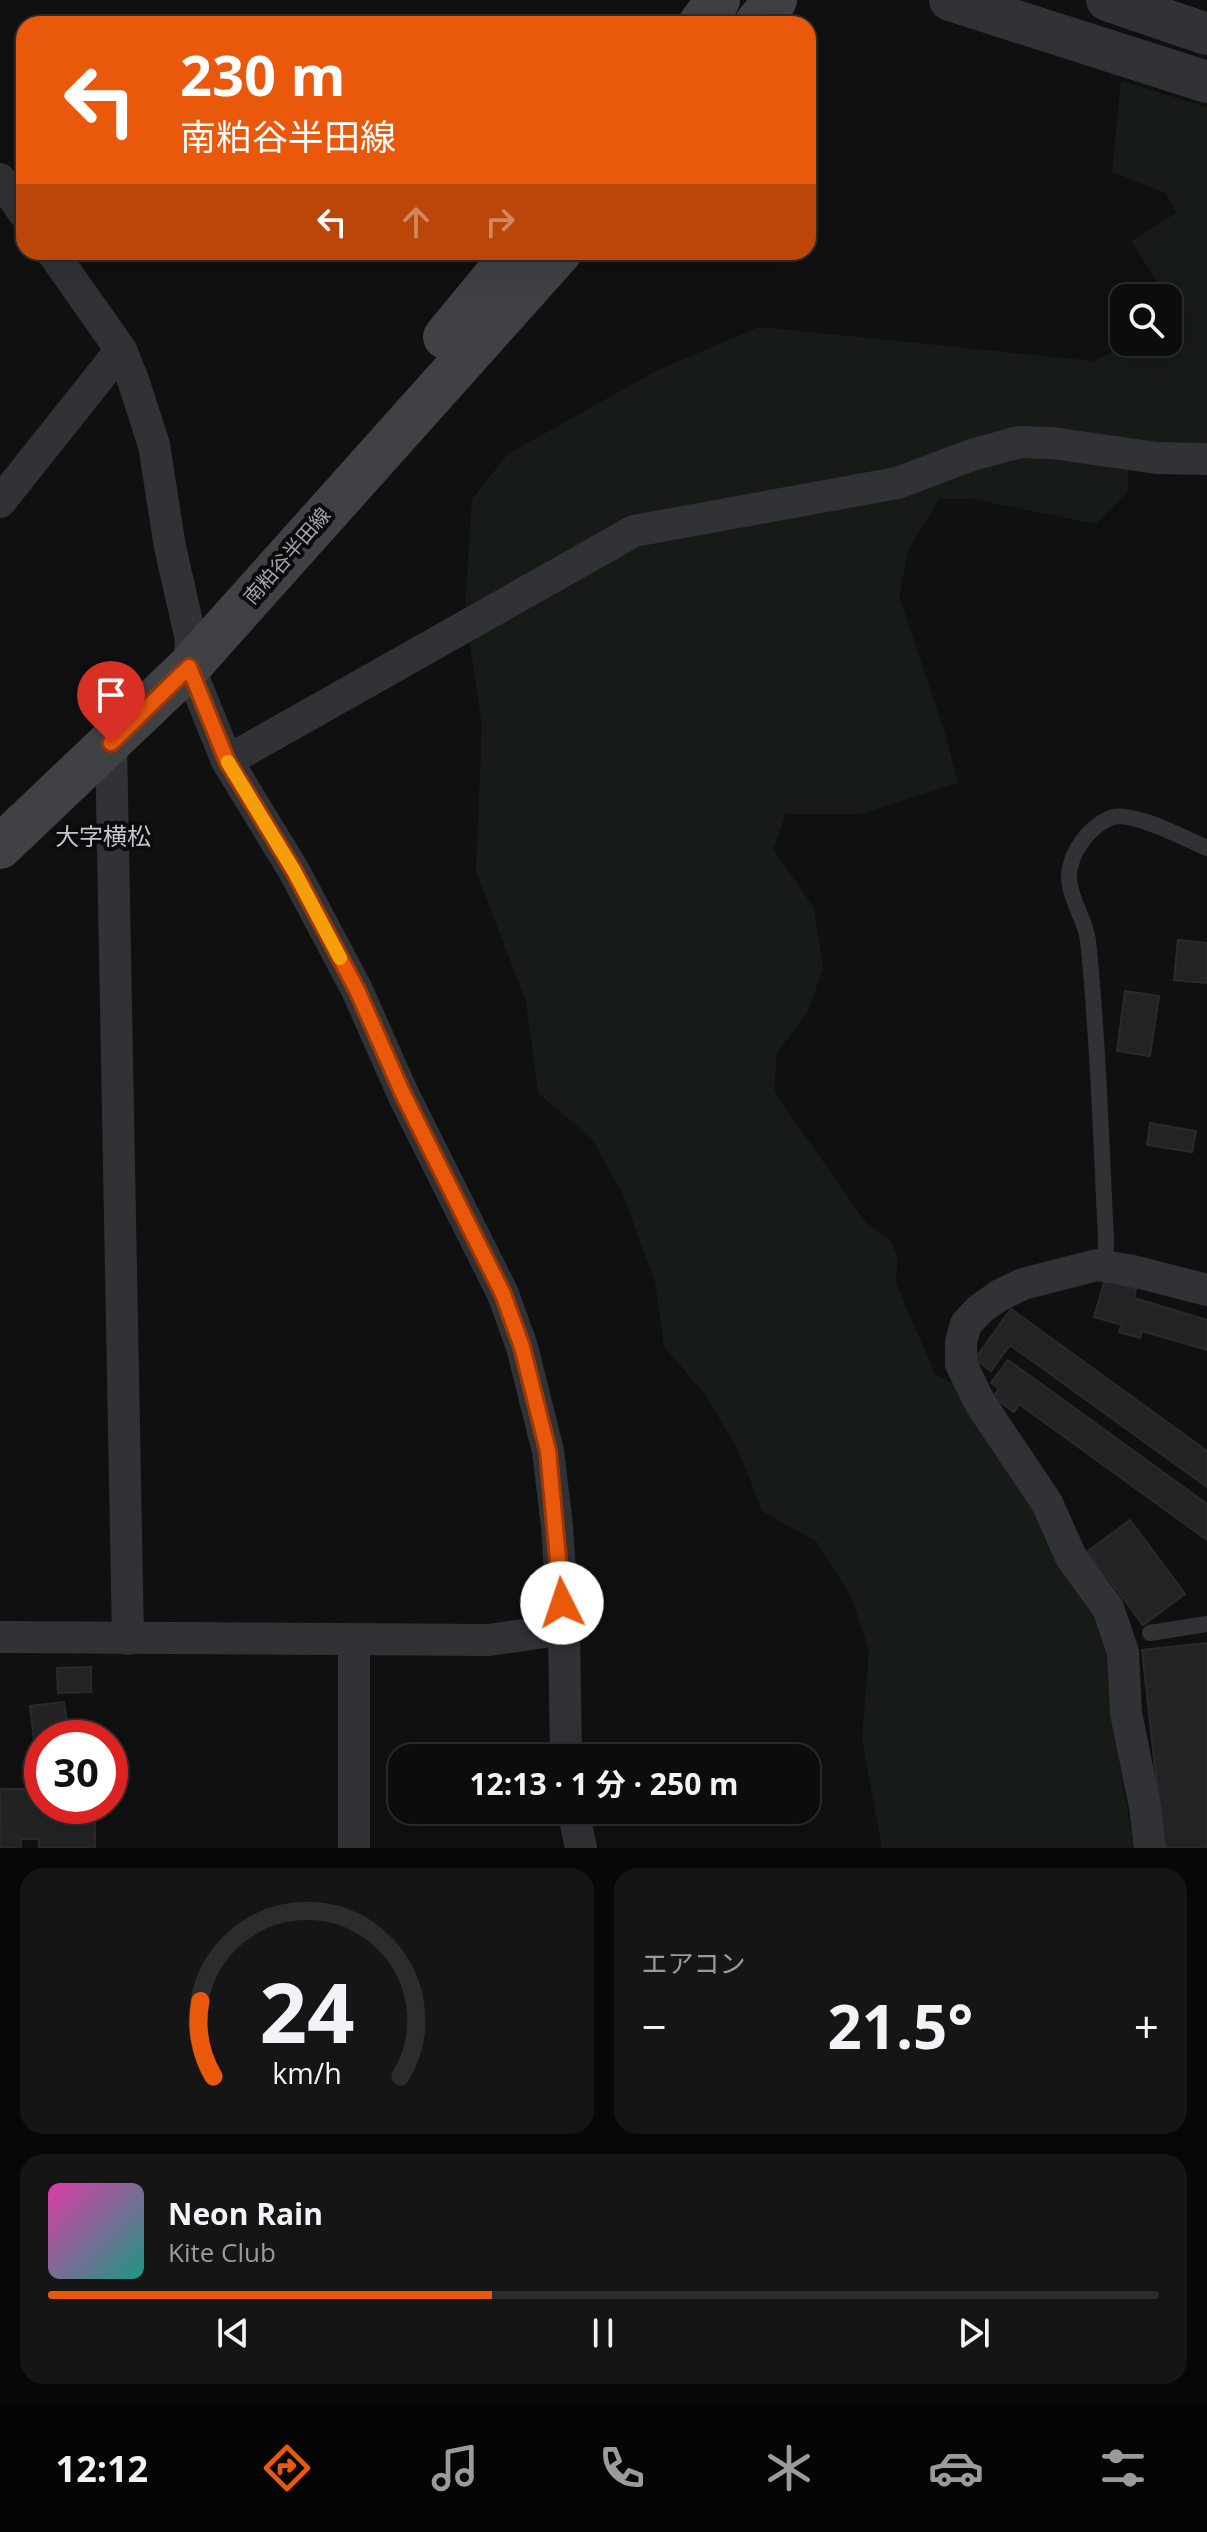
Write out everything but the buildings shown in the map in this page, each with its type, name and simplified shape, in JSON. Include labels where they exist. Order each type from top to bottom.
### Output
[{"type":"main road","points":[[762,16],[775,0]]},
{"type":"main road","name":"南粕谷半田線","points":[[0,827],[190,653],[509,260]]},
{"type":"main road","name":"南粕谷半田線","points":[[0,847],[111,743],[190,653],[553,260]]},
{"type":"street","points":[[950,0],[1207,82]]},
{"type":"street","points":[[1107,0],[1207,34]]},
{"type":"street","points":[[0,179],[16,202]]},
{"type":"street","points":[[58,260],[121,350],[133,380],[154,445],[190,653],[227,761],[294,871],[357,990],[403,1094],[503,1294],[522,1347],[548,1451],[564,1629],[566,1744]]},
{"type":"street","points":[[0,502],[121,350]]},
{"type":"street","points":[[227,761],[634,531],[897,483],[972,455],[1019,442],[1052,443],[1157,458],[1207,459]]},
{"type":"street","points":[[111,743],[128,1639]]},
{"type":"street","points":[[1150,1848],[1126,1713],[1123,1652],[1108,1608],[1071,1557],[1047,1503],[980,1403],[961,1364],[961,1342],[966,1324],[1000,1295],[1023,1284],[1105,1265],[1207,1290]]},
{"type":"street","points":[[0,1637],[489,1640],[564,1629]]},
{"type":"street","points":[[354,1640],[354,1848]]},
{"type":"street","points":[[576,1824],[581,1848]]},
{"type":"lane","points":[[1105,1265],[1100,1120],[1087,936],[1069,876],[1076,851],[1089,832],[1112,817],[1133,818],[1207,848]]},
{"type":"lane","points":[[1150,1633],[1207,1624]]},
{"type":"shaded area","points":[[1121,81],[1207,107],[1207,469],[1129,455],[1128,491],[1096,524],[972,499],[939,499],[908,551],[899,596],[944,730],[958,783],[861,814],[786,814],[773,849],[814,908],[823,969],[808,1011],[777,1053],[774,1092],[867,1224],[891,1240],[898,1261],[895,1281],[935,1374],[959,1387],[1097,1614],[1110,1661],[1119,1760],[1134,1848],[882,1848],[862,1739],[869,1650],[851,1596],[816,1541],[763,1512],[738,1450],[706,1396],[664,1346],[655,1282],[622,1192],[592,1139],[538,1093],[526,1002],[476,871],[482,726],[465,610],[472,499],[508,454],[656,371],[759,327],[1093,361],[1110,353],[1110,356],[1182,356],[1182,284],[1159,284],[1131,241],[1176,213],[1166,193],[1112,172]]},
{"type":"slow traffic","points":[[228,762],[294,871],[340,958]]},
{"type":"district","name":"大字横松","points":[[103,837]]},
{"type":"route","points":[[111,743],[189,667],[227,761],[294,871],[357,990],[403,1094],[503,1294],[522,1347],[548,1451],[562,1603]]}]
